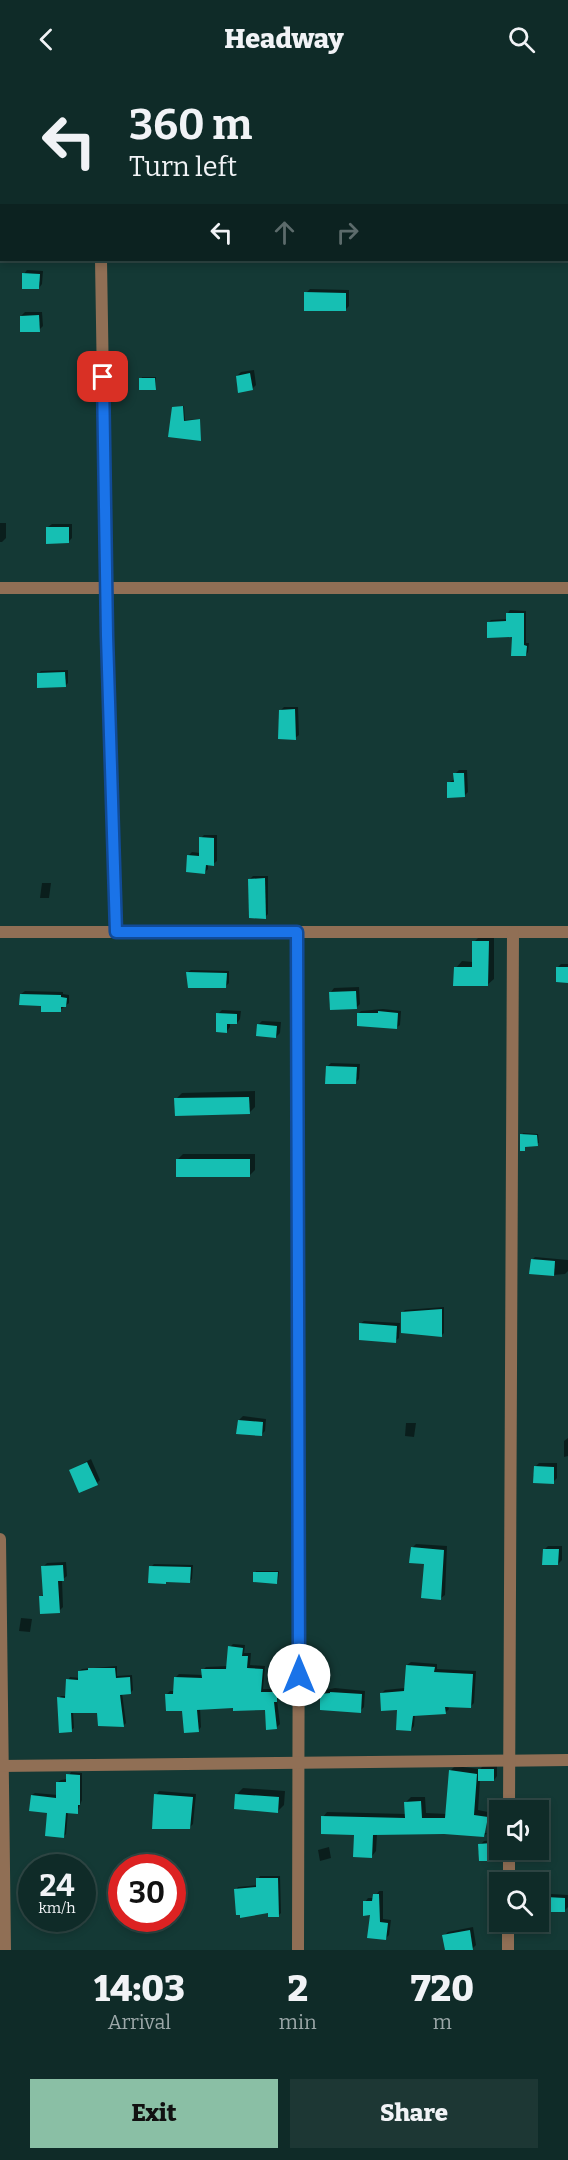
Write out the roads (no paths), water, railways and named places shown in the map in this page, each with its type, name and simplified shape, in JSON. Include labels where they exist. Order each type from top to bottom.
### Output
[{"type":"street","points":[[101,261],[106,588],[116,932]]},
{"type":"street","points":[[0,588],[568,588]]},
{"type":"street","points":[[0,932],[568,932]]},
{"type":"street","points":[[297,932],[298,1950]]},
{"type":"street","points":[[509,1800],[513,932]]},
{"type":"street","points":[[0,1539],[5,1950]]},
{"type":"street","points":[[1,1766],[568,1760]]},
{"type":"street","points":[[508,1932],[508,1950]]}]
